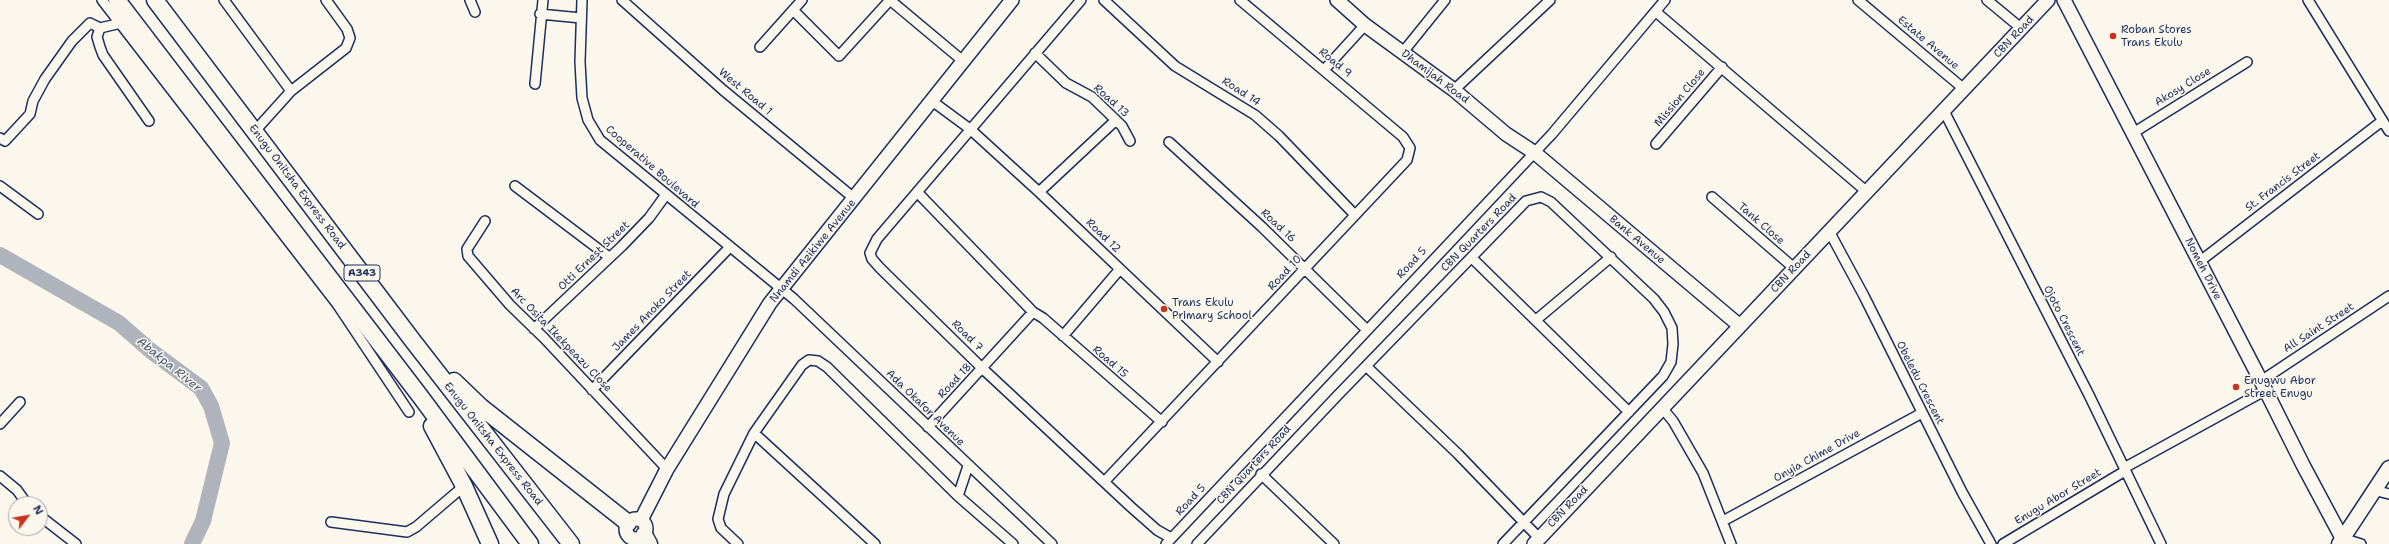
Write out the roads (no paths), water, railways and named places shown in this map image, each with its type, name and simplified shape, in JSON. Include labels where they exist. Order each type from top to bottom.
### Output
[{"type":"highway","name":"A343","points":[[117,0],[420,396],[530,544]]},
{"type":"highway","name":"Enugu Onitsha Express Road","points":[[155,0],[413,341],[571,544]]},
{"type":"highway","points":[[413,341],[481,407],[637,534]]},
{"type":"highway","points":[[420,396],[419,402],[464,486],[490,544]]},
{"type":"main road","name":"Nnamdi Azikiwe Avenue","points":[[637,534],[667,470],[753,329],[781,289],[855,199],[1012,0]]},
{"type":"main road","name":"Dhamijah Road","points":[[1337,0],[1365,25],[1454,90],[1506,134],[1535,153]]},
{"type":"main road","name":"CBN Road","points":[[1536,541],[1663,409],[1794,268],[2048,0]]},
{"type":"main road","name":"Nomeh Drive","points":[[2064,0],[2264,385],[2302,465],[2341,541]]},
{"type":"main road","name":"Bank Avenue","points":[[1535,153],[1740,326]]},
{"type":"main road","points":[[2341,541],[2373,490],[2389,468]]},
{"type":"street","points":[[102,0],[337,304],[409,412]]},
{"type":"street","points":[[224,0],[291,91]]},
{"type":"street","points":[[255,131],[291,91],[343,51],[350,38],[347,29],[326,0]]},
{"type":"street","points":[[470,0],[475,12]]},
{"type":"street","points":[[535,84],[540,14],[543,0]]},
{"type":"street","name":"Cooperative Boulevard","points":[[582,0],[582,98],[588,120],[600,140],[729,248],[781,289]]},
{"type":"street","name":"West Road 1","points":[[622,0],[723,90],[855,199]]},
{"type":"street","points":[[760,47],[802,0]]},
{"type":"street","points":[[793,10],[839,56],[890,0],[963,62]]},
{"type":"street","name":"Road 7","points":[[1081,0],[877,239],[871,248],[872,259],[983,369],[1168,541]]},
{"type":"street","name":"Road 14","points":[[1104,0],[1175,66],[1254,115],[1279,136],[1355,215]]},
{"type":"street","name":"Road 9","points":[[1240,0],[1403,137],[1410,148]]},
{"type":"street","points":[[1403,52],[1445,0]]},
{"type":"street","points":[[1454,90],[1550,0]]},
{"type":"street","name":"Road 5","points":[[1168,541],[1535,153],[1666,0]]},
{"type":"street","name":"Estate Avenue","points":[[1858,0],[1964,89]]},
{"type":"street","points":[[1987,0],[2022,28]]},
{"type":"street","points":[[2308,0],[2389,131]]},
{"type":"street","points":[[1656,12],[1867,192]]},
{"type":"street","points":[[540,14],[581,18]]},
{"type":"street","points":[[0,138],[4,140],[30,114],[33,101],[45,79],[72,41],[90,23],[100,28],[121,23]]},
{"type":"street","points":[[1324,70],[1365,25]]},
{"type":"street","points":[[100,28],[97,37],[103,55],[149,121]]},
{"type":"street","name":"Road 13","points":[[1035,53],[1066,83],[1092,97],[1116,120],[1130,141]]},
{"type":"street","name":"Akosy Close","points":[[2133,133],[2247,62]]},
{"type":"street","name":"Mission Close","points":[[1656,144],[1722,67]]},
{"type":"street","name":"Road 12","points":[[932,101],[970,129],[1039,192],[1218,362]]},
{"type":"street","name":"Ojoto Crescent","points":[[1944,111],[2161,544]]},
{"type":"street","points":[[1039,192],[1116,120]]},
{"type":"street","name":"St. Francis Street","points":[[2199,262],[2382,121]]},
{"type":"street","name":"Road 16","points":[[1169,142],[1306,269],[1367,330]]},
{"type":"street","name":"Road 10","points":[[1105,481],[1407,160],[1410,148]]},
{"type":"street","points":[[0,186],[38,214]]},
{"type":"street","points":[[515,186],[609,257]]},
{"type":"street","name":"Road 15","points":[[917,192],[1033,312],[1044,318],[1162,422]]},
{"type":"street","name":"Otti Ernest Street","points":[[534,329],[649,218],[666,196]]},
{"type":"street","name":"CBN Quarters Road","points":[[1196,544],[1261,474],[1526,201],[1536,197],[1551,202],[1654,299],[1664,312],[1672,328],[1674,344],[1671,362],[1663,376],[1503,544]]},
{"type":"street","name":"Tank Close","points":[[1712,197],[1794,268]]},
{"type":"street","name":"Arc Osita Ikekpeazu Close","points":[[485,221],[467,249],[468,256],[510,305],[667,470]]},
{"type":"street","name":"Obeledu Crescent","points":[[1829,232],[1864,296],[1962,492],[1991,544]]},
{"type":"street","name":"James Anoko Street","points":[[592,390],[729,248]]},
{"type":"street","points":[[1536,320],[1611,257]]},
{"type":"street","points":[[1472,258],[1629,412]]},
{"type":"street","points":[[1063,336],[1120,269]]},
{"type":"street","name":"Ada Okafor Avenue","points":[[781,289],[823,325],[968,466],[1052,544]]},
{"type":"street","name":"All Saint Street","points":[[2125,470],[2264,385],[2389,296]]},
{"type":"street","name":"Road 18","points":[[928,427],[983,369],[1033,312]]},
{"type":"street","points":[[738,544],[721,528],[718,519],[724,494],[754,433],[802,365],[809,360],[818,361],[827,367],[958,496],[1013,544]]},
{"type":"street","points":[[1366,366],[1458,454],[1524,522],[1536,541]]},
{"type":"street","points":[[0,424],[20,402]]},
{"type":"street","points":[[1663,409],[1673,422],[1695,458],[1723,521],[1731,544]]},
{"type":"street","name":"Onyia Chime Drive","points":[[1723,521],[1922,413]]},
{"type":"street","points":[[754,433],[875,544]]},
{"type":"street","points":[[958,496],[968,466]]},
{"type":"street","name":"Enugu Abor Street","points":[[2002,544],[2125,470]]},
{"type":"street","points":[[1261,474],[1334,544]]},
{"type":"street","points":[[0,476],[17,490],[21,496]]},
{"type":"street","points":[[331,522],[407,532],[416,528],[464,486]]},
{"type":"street","points":[[2373,490],[2389,494]]},
{"type":"street","points":[[48,522],[76,544]]},
{"type":"street","points":[[2341,541],[2361,544]]},
{"type":"waterway","name":"Abakpa River","points":[[0,255],[119,323],[151,351],[201,388],[211,406],[222,443],[203,521],[192,544]]},
{"type":"place","name":"Roban Stores Trans Ekulu","points":[[2113,36]]},
{"type":"place","name":"Trans Ekulu Primary School","points":[[1164,309]]},
{"type":"place","name":"Enugwu Abor Street Enugu","points":[[2236,387]]}]
